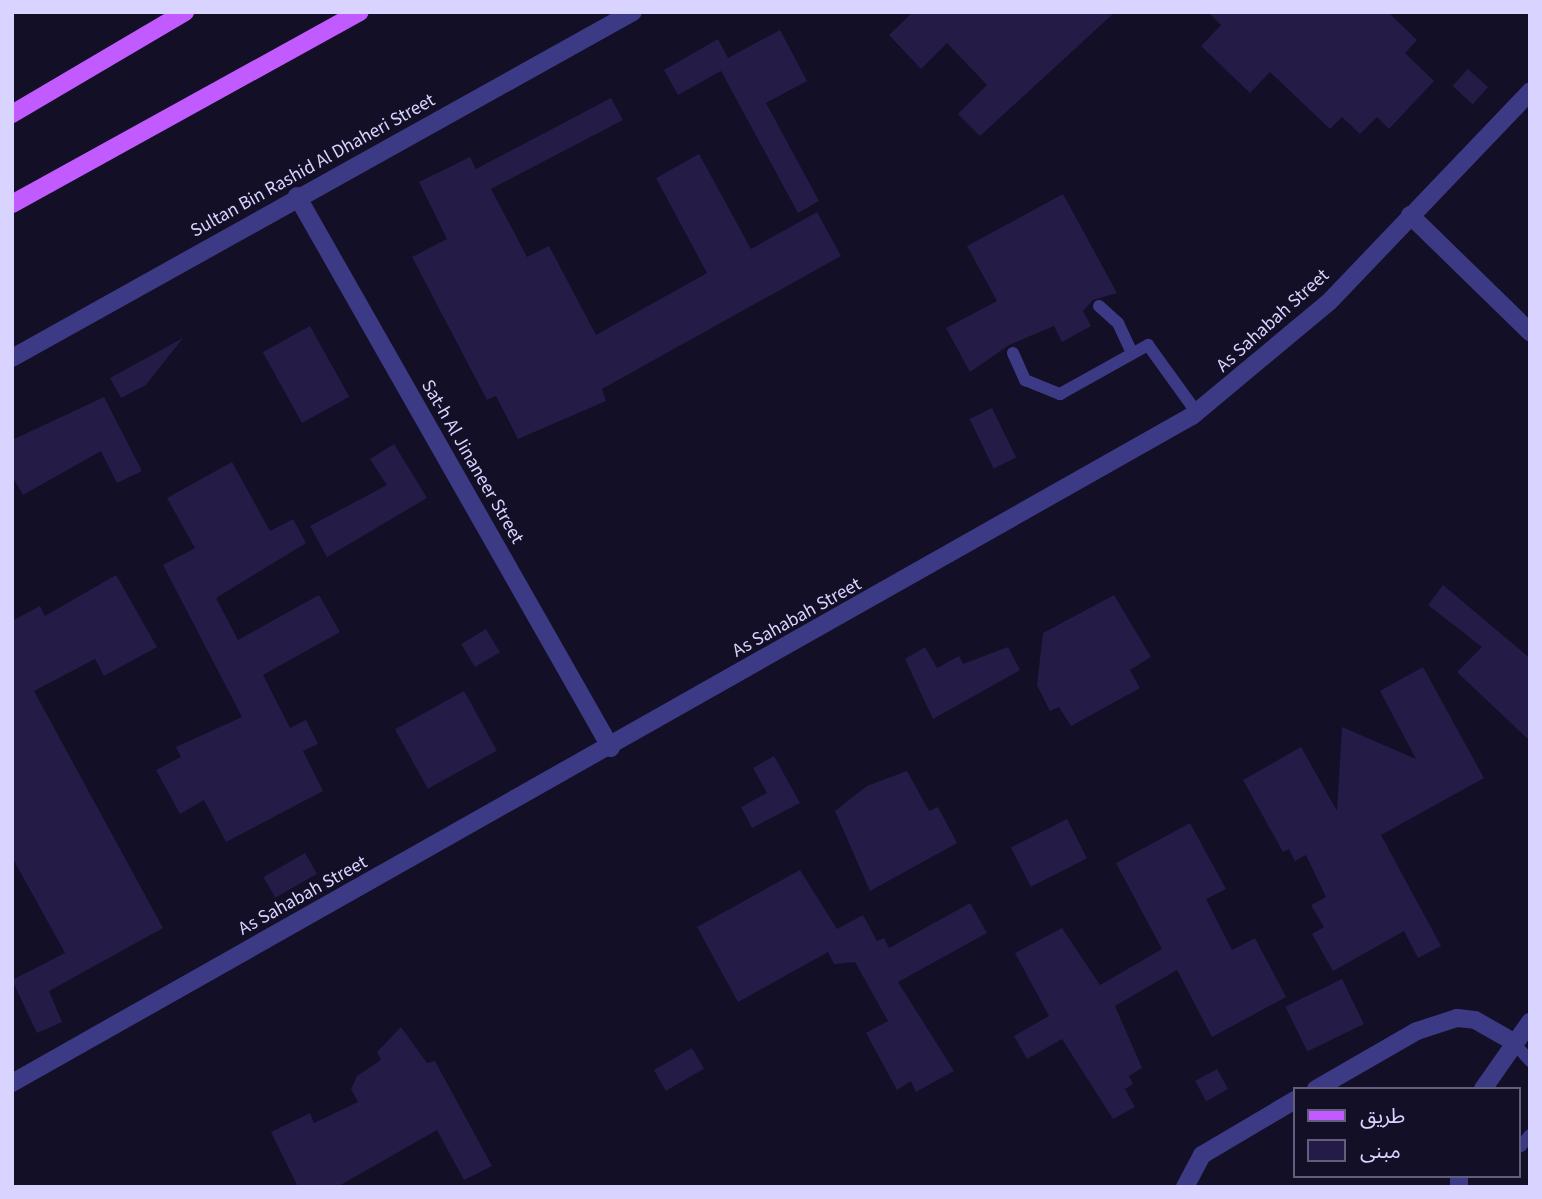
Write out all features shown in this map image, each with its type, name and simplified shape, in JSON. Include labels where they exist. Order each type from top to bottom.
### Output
[{"type":"main road","points":[[12,114],[184,12]]},
{"type":"main road","points":[[12,204],[360,12]]},
{"type":"street","name":"Sultan Bin Rashid Al Dhaheri Street","points":[[12,358],[297,196],[633,12]]},
{"type":"street","name":"As Sahabah Street","points":[[12,1083],[611,748],[1196,413],[1286,342],[1530,92]]},
{"type":"street","name":"Sat-h Al Jinaneer Street","points":[[297,196],[611,748]]},
{"type":"street","points":[[1410,215],[1530,332]]},
{"type":"street","points":[[1319,1087],[1417,1031],[1457,1018],[1475,1020],[1512,1041]]},
{"type":"street","points":[[1484,1087],[1512,1041],[1530,1022]]},
{"type":"street","points":[[1185,1187],[1202,1156],[1294,1101]]},
{"type":"lane","points":[[1100,306],[1118,323],[1131,351]]},
{"type":"lane","points":[[1013,353],[1025,380],[1060,394],[1131,351],[1148,345],[1196,413]]},
{"type":"lane","points":[[1512,1041],[1530,1060]]},
{"type":"lane","points":[[1521,1146],[1530,1135]]},
{"type":"building","points":[[913,12],[1115,12],[980,136],[958,114],[987,85],[947,43],[921,69],[889,35]]},
{"type":"building","points":[[1208,12],[1388,12],[1417,40],[1405,53],[1434,81],[1389,129],[1377,117],[1360,134],[1342,117],[1330,129],[1270,72],[1250,93],[1201,46],[1221,25]]},
{"type":"building","points":[[780,30],[807,81],[766,103],[819,201],[798,213],[721,71],[678,95],[664,70],[718,39],[728,58]]},
{"type":"building","points":[[1468,69],[1488,87],[1473,104],[1453,86]]},
{"type":"building","points":[[611,98],[623,120],[491,189],[527,257],[549,246],[596,335],[707,273],[656,178],[699,154],[751,249],[817,212],[841,256],[602,389],[606,401],[518,439],[496,396],[487,400],[412,257],[447,239],[419,182],[470,157],[476,169]]},
{"type":"building","points":[[1063,194],[1117,293],[1093,300],[1083,311],[1091,326],[1062,342],[1054,326],[1009,345],[970,372],[946,328],[997,301],[967,246]]},
{"type":"building","points":[[310,326],[349,397],[302,423],[263,352]]},
{"type":"building","points":[[183,338],[146,385],[121,398],[110,378]]},
{"type":"building","points":[[104,397],[142,471],[117,483],[101,451],[23,495],[12,476],[12,440]]},
{"type":"building","points":[[992,408],[1016,457],[994,468],[970,419]]},
{"type":"building","points":[[394,444],[427,498],[327,557],[310,526],[387,485],[370,459]]},
{"type":"building","points":[[232,462],[270,531],[293,519],[306,543],[216,598],[238,640],[319,595],[340,632],[263,675],[290,728],[306,720],[318,744],[303,751],[323,791],[226,842],[204,800],[180,814],[156,770],[181,757],[176,747],[242,717],[163,565],[195,548],[167,498]]},
{"type":"building","points":[[116,575],[157,647],[104,676],[95,659],[34,691],[163,928],[49,991],[62,1022],[37,1033],[12,980],[65,953],[12,857],[12,621],[40,606],[45,616]]},
{"type":"building","points":[[1443,585],[1530,658],[1530,741],[1457,672],[1482,647],[1428,605]]},
{"type":"building","points":[[1114,595],[1151,657],[1130,670],[1140,688],[1071,726],[1059,707],[1050,711],[1037,685],[1043,633]]},
{"type":"building","points":[[486,629],[500,652],[475,667],[461,644]]},
{"type":"building","points":[[925,647],[937,668],[959,656],[963,664],[1008,647],[1020,670],[933,719],[905,659]]},
{"type":"building","points":[[1423,667],[1484,778],[1381,835],[1441,946],[1418,958],[1404,931],[1333,971],[1312,934],[1324,927],[1311,905],[1326,897],[1306,855],[1295,861],[1289,849],[1283,852],[1243,780],[1301,747],[1337,811],[1342,727],[1416,759],[1380,691]]},
{"type":"building","points":[[464,691],[497,750],[428,789],[395,729]]},
{"type":"building","points":[[774,756],[800,803],[752,828],[741,807],[767,793],[753,768]]},
{"type":"building","points":[[907,771],[929,811],[938,807],[957,843],[870,891],[835,811],[867,786]]},
{"type":"building","points":[[1067,819],[1087,858],[1031,887],[1011,848]]},
{"type":"building","points":[[1190,823],[1226,889],[1206,899],[1232,950],[1255,938],[1286,997],[1212,1037],[1177,970],[1115,1006],[1142,1068],[1129,1076],[1133,1084],[1125,1089],[1135,1107],[1113,1119],[1062,1039],[1027,1059],[1014,1036],[1049,1016],[1015,953],[1062,928],[1100,985],[1162,949],[1116,863]]},
{"type":"building","points":[[305,853],[317,874],[275,898],[263,877]]},
{"type":"building","points":[[800,870],[837,929],[863,915],[877,941],[884,938],[889,948],[970,903],[987,933],[898,982],[954,1071],[916,1092],[911,1081],[897,1090],[866,1033],[888,1021],[855,962],[834,964],[828,952],[738,1002],[697,927]]},
{"type":"building","points":[[1342,979],[1364,1024],[1307,1052],[1285,1007]]},
{"type":"building","points":[[401,1027],[427,1063],[435,1061],[492,1166],[464,1180],[437,1130],[337,1187],[298,1187],[271,1132],[310,1113],[314,1123],[358,1102],[351,1089],[357,1076],[381,1060],[377,1052]]},
{"type":"building","points":[[692,1048],[704,1069],[666,1091],[654,1070]]},
{"type":"building","points":[[1217,1069],[1228,1089],[1206,1101],[1195,1081]]}]
